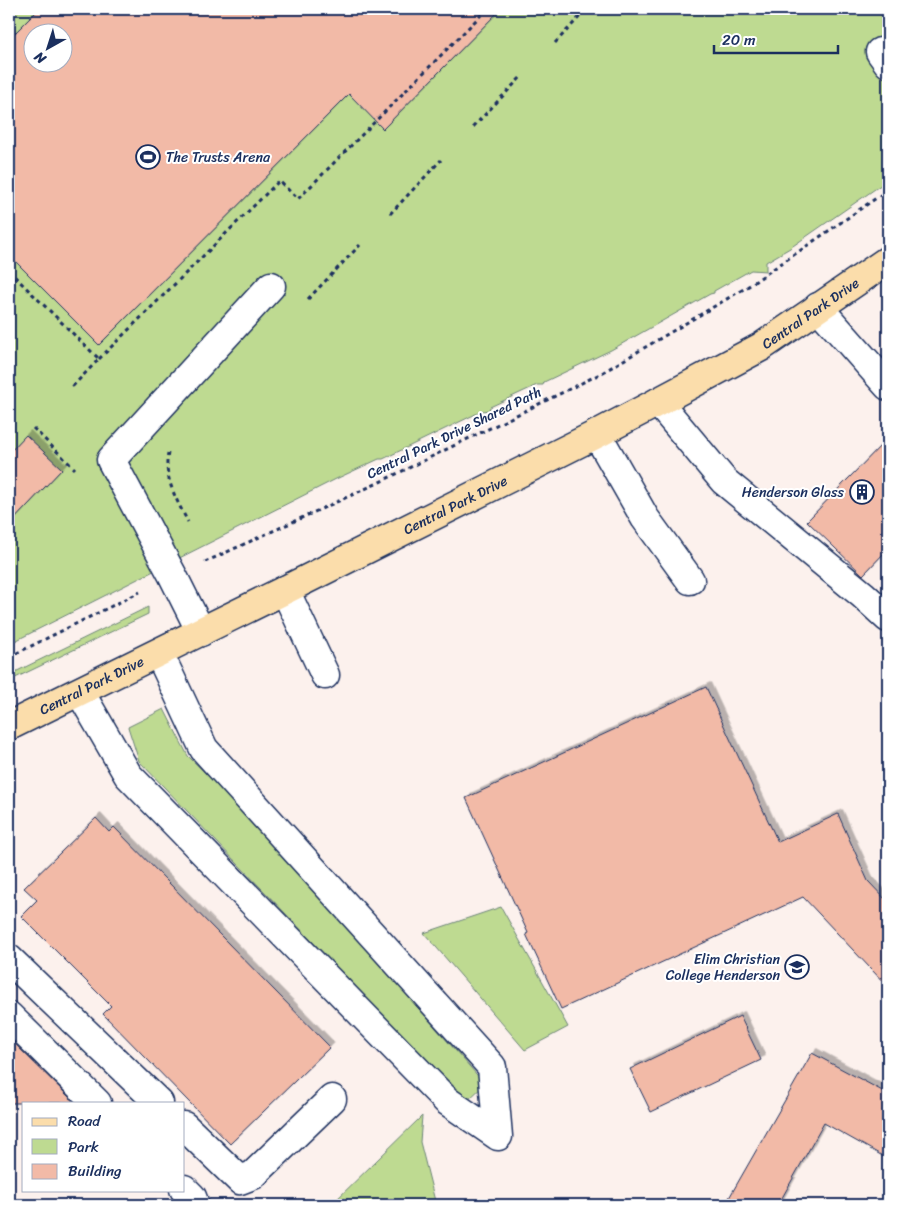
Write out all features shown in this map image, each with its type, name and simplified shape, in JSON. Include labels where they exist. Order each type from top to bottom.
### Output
[{"type":"main road","name":"Central Park Drive","points":[[9,726],[159,653],[658,402],[761,347],[888,260]]},
{"type":"lane","points":[[201,632],[174,576],[111,460],[271,286]]},
{"type":"lane","points":[[818,308],[888,386]]},
{"type":"lane","points":[[658,402],[724,481],[863,595],[888,618]]},
{"type":"lane","points":[[597,434],[645,518],[690,580]]},
{"type":"lane","points":[[285,590],[324,674]]},
{"type":"lane","points":[[80,692],[128,775],[447,1101],[498,1136],[492,1067],[204,749],[159,653]]},
{"type":"lane","points":[[9,959],[159,1102]]},
{"type":"lane","points":[[9,1016],[96,1102]]},
{"type":"lane","points":[[185,1127],[240,1180],[252,1175],[332,1099]]},
{"type":"lane","points":[[185,1190],[192,1197],[195,1205]]},
{"type":"path","points":[[72,387],[279,180],[298,199],[487,9]]},
{"type":"path","points":[[555,43],[587,9]]},
{"type":"path","points":[[473,128],[522,76]]},
{"type":"path","points":[[390,214],[441,160]]},
{"type":"path","name":"Central Park Drive Shared Path","points":[[9,658],[174,576],[378,484],[600,374],[747,287],[888,190]]},
{"type":"path","points":[[308,299],[360,245]]},
{"type":"path","points":[[9,271],[99,359]]},
{"type":"path","points":[[168,450],[166,460],[169,482],[191,529]]},
{"type":"path","points":[[203,552],[208,560]]},
{"type":"green space","points":[[9,9],[888,9],[888,180],[790,248],[766,262],[766,271],[751,270],[714,291],[714,293],[611,350],[544,382],[543,385],[537,385],[490,407],[489,410],[482,411],[383,459],[379,459],[9,644]]},
{"type":"green space","points":[[148,607],[148,614],[9,681],[9,675]]},
{"type":"green space","points":[[164,709],[188,756],[259,826],[477,1075],[484,1085],[467,1101],[139,761],[128,727]]},
{"type":"green space","points":[[501,907],[568,1027],[525,1050],[424,933]]},
{"type":"green space","points":[[422,1116],[420,1142],[436,1205],[331,1205]]},
{"type":"building","name":"The Trusts Arena","points":[[39,9],[501,9],[383,129],[349,94],[99,345],[9,255],[9,39],[22,26],[22,72],[72,72],[72,22],[26,22]]},
{"type":"building","points":[[26,435],[62,469],[9,525],[9,453]]},
{"type":"building","name":"Henderson Glass","points":[[888,438],[888,549],[863,575],[807,521]]},
{"type":"building","points":[[706,687],[778,842],[838,814],[868,881],[888,902],[888,987],[803,897],[561,1009],[466,798]]},
{"type":"building","points":[[96,818],[109,832],[114,827],[330,1047],[230,1144],[103,1014],[111,1006],[21,916],[37,900],[24,888]]},
{"type":"building","points":[[740,1016],[761,1060],[651,1112],[630,1069]]},
{"type":"building","points":[[9,1038],[73,1102],[9,1103]]},
{"type":"building","points":[[812,1053],[888,1094],[888,1159],[824,1123],[778,1205],[725,1205]]},
{"type":"place","name":"The Trusts Arena","points":[[148,157]]},
{"type":"place","name":"Henderson Glass","points":[[862,492]]},
{"type":"place","name":"Elim Christian College Henderson","points":[[797,967]]}]
